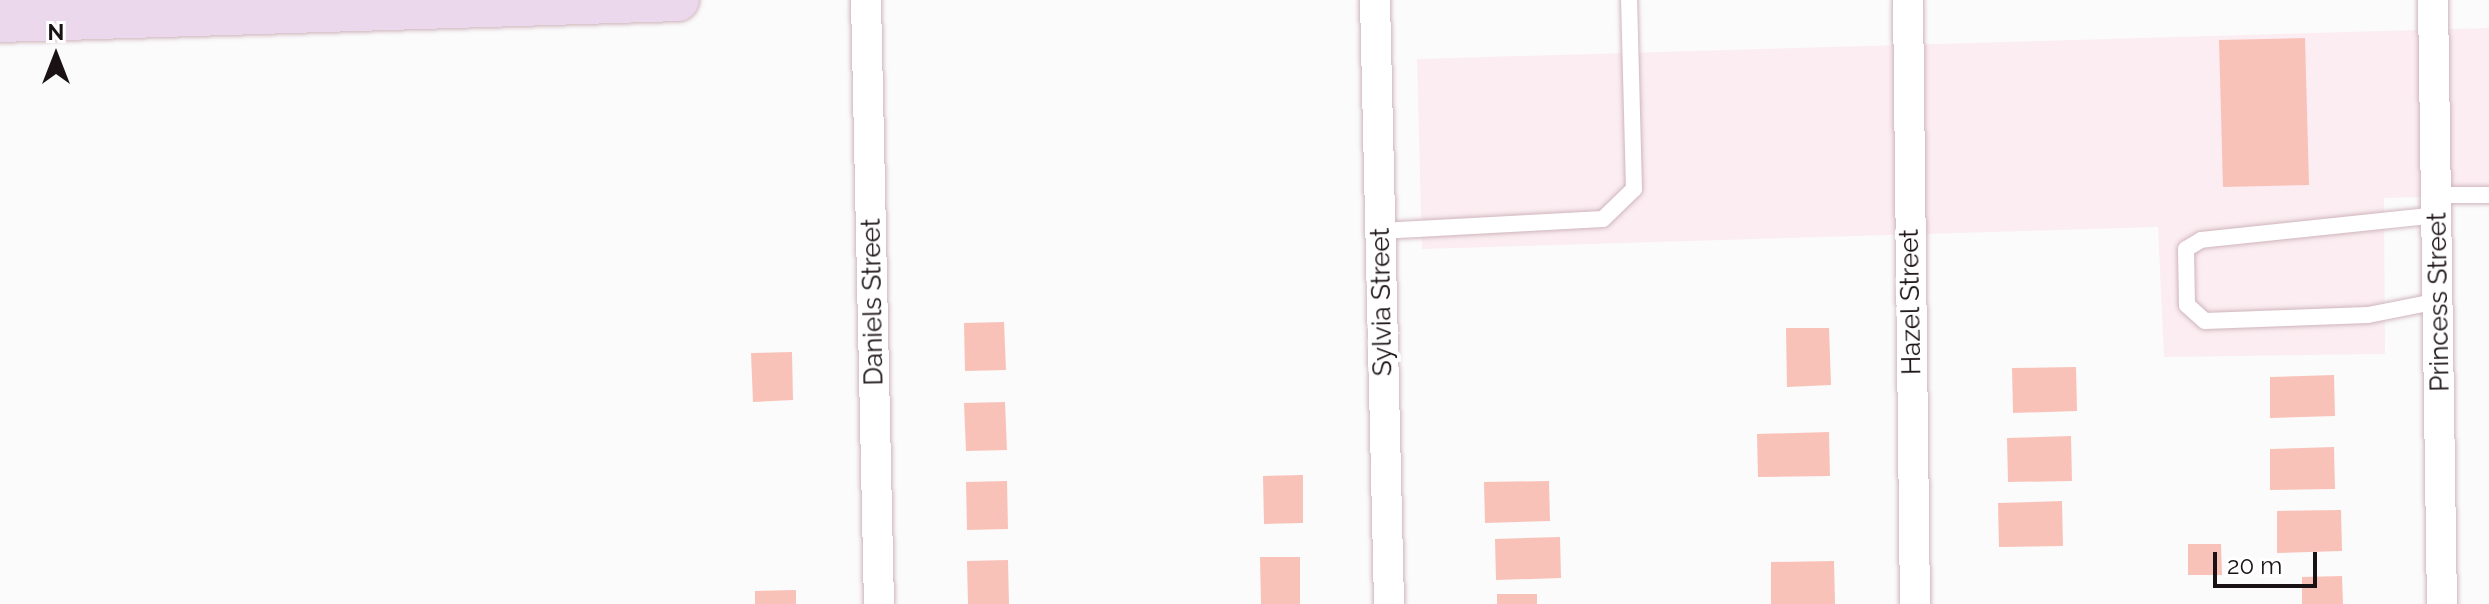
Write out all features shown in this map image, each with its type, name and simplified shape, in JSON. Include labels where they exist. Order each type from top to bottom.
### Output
[{"type":"main road","points":[[0,21],[355,5],[678,0]]},
{"type":"street","name":"Daniels Street","points":[[866,0],[879,604]]},
{"type":"street","name":"Sylvia Street","points":[[1375,0],[1389,604]]},
{"type":"street","name":"Hazel Street","points":[[1908,0],[1915,604]]},
{"type":"street","name":"Princess Street","points":[[2433,0],[2442,604]]},
{"type":"lane","points":[[1380,231],[1603,219],[1634,189],[1629,0]]},
{"type":"lane","points":[[2439,301],[2368,315],[2205,321],[2187,305],[2186,249],[2201,240],[2489,195]]},
{"type":"shaded area","points":[[2489,28],[2489,195],[2384,198],[2385,354],[2164,357],[2158,227],[1422,249],[1417,59]]},
{"type":"building","points":[[2305,38],[2309,185],[2223,187],[2219,40]]},
{"type":"building","points":[[1004,322],[1006,370],[965,371],[964,323]]},
{"type":"building","points":[[1786,328],[1829,328],[1831,385],[1787,387]]},
{"type":"building","points":[[792,352],[793,400],[753,402],[751,353]]},
{"type":"building","points":[[2076,367],[2077,411],[2013,413],[2012,368]]},
{"type":"building","points":[[2334,375],[2335,416],[2270,418],[2270,377]]},
{"type":"building","points":[[1005,402],[1007,450],[966,451],[964,403]]},
{"type":"building","points":[[1829,432],[1830,476],[1758,477],[1757,434]]},
{"type":"building","points":[[2071,436],[2072,481],[2008,482],[2007,438]]},
{"type":"building","points":[[2334,447],[2335,489],[2270,490],[2270,449]]},
{"type":"building","points":[[1303,475],[1303,523],[1264,524],[1263,476]]},
{"type":"building","points":[[1007,481],[1008,529],[967,530],[966,482]]},
{"type":"building","points":[[1549,481],[1550,521],[1485,523],[1484,482]]},
{"type":"building","points":[[2062,501],[2063,546],[1999,547],[1998,503]]},
{"type":"building","points":[[2341,510],[2342,551],[2277,553],[2277,511]]},
{"type":"building","points":[[1560,537],[1561,578],[1496,580],[1495,539]]},
{"type":"building","points":[[2188,544],[2221,544],[2222,575],[2188,575]]},
{"type":"building","points":[[1260,557],[1300,557],[1300,604],[1261,604]]},
{"type":"building","points":[[1008,560],[1009,604],[968,604],[967,561]]},
{"type":"building","points":[[1834,561],[1835,604],[1771,604],[1771,562]]},
{"type":"building","points":[[2342,576],[2343,604],[2302,604],[2302,577]]},
{"type":"building","points":[[796,590],[796,604],[755,604],[755,591]]},
{"type":"building","points":[[1497,594],[1537,594],[1537,604],[1497,604]]}]
